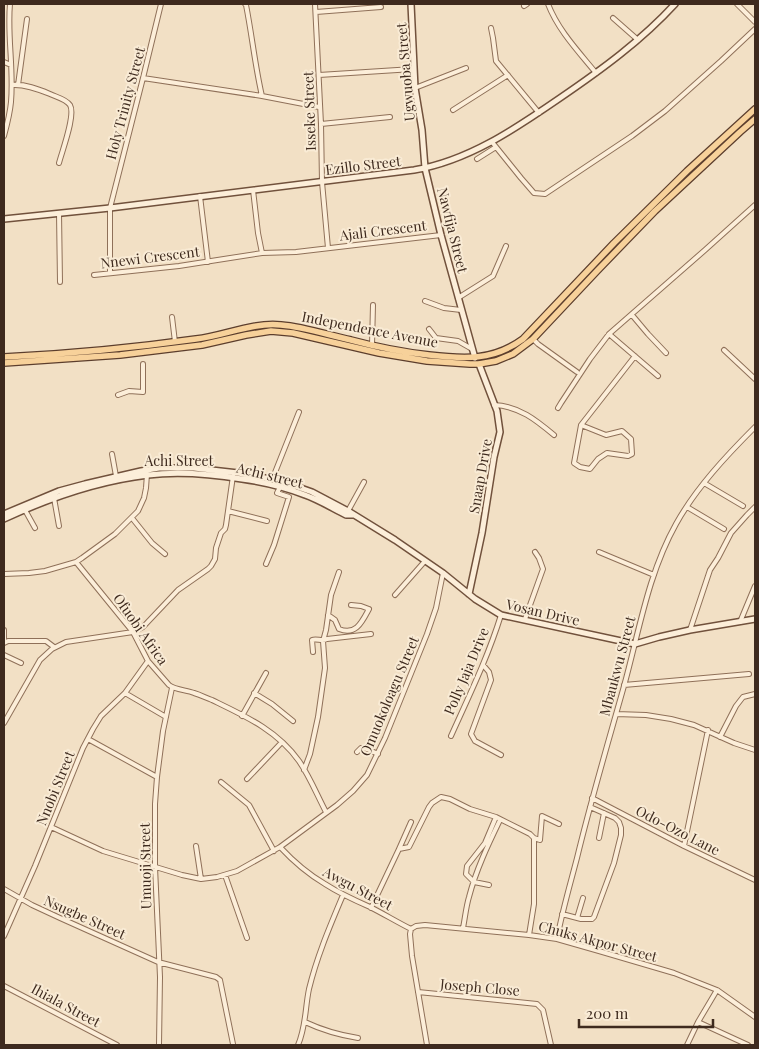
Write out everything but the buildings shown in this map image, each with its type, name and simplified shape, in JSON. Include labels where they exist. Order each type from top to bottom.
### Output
[{"type":"main road","name":"Independence Avenue","points":[[4,363],[201,342],[245,332],[279,328],[372,345],[379,350],[444,357],[475,358],[498,353],[510,348],[523,339],[614,243],[687,171],[755,110]]},
{"type":"main road","name":"Independence Avenue","points":[[302,332],[427,361],[452,364],[479,364],[496,361],[513,354],[533,339],[634,232],[678,189],[755,119]]},
{"type":"main road","name":"Independence Avenue","points":[[4,357],[120,352],[176,342],[201,342]]},
{"type":"street","points":[[4,136],[10,111],[12,85],[9,31],[10,4]]},
{"type":"street","name":"Holy Trinity Street","points":[[110,273],[110,208],[161,4]]},
{"type":"street","points":[[245,4],[250,22],[262,96]]},
{"type":"street","name":"Isseke Street","points":[[316,4],[322,182],[328,248]]},
{"type":"street","name":"Ugwuoba Street","points":[[411,4],[413,68],[422,130],[425,168]]},
{"type":"street","points":[[548,4],[559,27],[596,73]]},
{"type":"street","name":"Ezillo Street","points":[[4,219],[110,208],[425,168],[465,155],[492,142],[539,113],[596,73],[638,40],[675,4]]},
{"type":"street","points":[[737,4],[755,22]]},
{"type":"street","points":[[316,12],[381,7]]},
{"type":"street","points":[[613,18],[638,40]]},
{"type":"street","points":[[18,84],[27,19]]},
{"type":"street","points":[[491,28],[496,61],[539,113]]},
{"type":"street","points":[[492,142],[534,193],[545,194],[632,136],[665,111],[755,29]]},
{"type":"street","points":[[4,62],[11,65]]},
{"type":"street","points":[[319,75],[413,68]]},
{"type":"street","points":[[415,88],[466,68]]},
{"type":"street","points":[[453,110],[508,75]]},
{"type":"street","points":[[143,78],[320,107]]},
{"type":"street","points":[[12,85],[18,84],[44,91],[70,104],[72,111],[71,123],[59,163]]},
{"type":"street","points":[[321,124],[390,116]]},
{"type":"street","points":[[477,159],[496,148]]},
{"type":"street","name":"Nawfija Street","points":[[425,168],[441,235],[475,358]]},
{"type":"street","points":[[253,190],[262,253]]},
{"type":"street","name":"Nnewi Crescent","points":[[200,196],[208,262]]},
{"type":"street","points":[[558,408],[609,334],[755,205]]},
{"type":"street","points":[[59,213],[60,282]]},
{"type":"street","name":"Ajali Crescent","points":[[296,252],[441,235]]},
{"type":"street","name":"Nawfija Street","points":[[458,298],[493,276],[506,246]]},
{"type":"street","name":"Nnewi Crescent","points":[[94,275],[179,266],[270,252],[296,252]]},
{"type":"street","points":[[425,300],[444,308],[461,310]]},
{"type":"street","points":[[372,345],[373,305]]},
{"type":"street","points":[[632,315],[666,353]]},
{"type":"street","points":[[172,317],[176,342]]},
{"type":"street","points":[[429,329],[436,338],[458,341],[472,349]]},
{"type":"street","points":[[609,334],[658,376]]},
{"type":"street","points":[[533,339],[577,372]]},
{"type":"street","points":[[724,350],[755,380]]},
{"type":"street","points":[[581,425],[606,435],[622,431],[631,439],[632,454],[628,456],[607,453],[598,458],[590,469],[580,467],[574,463],[581,425],[635,356]]},
{"type":"street","points":[[475,358],[479,364]]},
{"type":"street","points":[[118,395],[129,391],[143,392],[143,364]]},
{"type":"street","name":"Snaap Drive","points":[[469,594],[500,432],[490,392],[479,364]]},
{"type":"street","points":[[494,405],[506,406],[532,417],[554,435]]},
{"type":"street","points":[[272,480],[299,412]]},
{"type":"street","name":"Mbaukwu Street","points":[[557,939],[592,798],[654,575],[667,542],[687,506],[714,470],[755,427]]},
{"type":"street","points":[[112,454],[116,476]]},
{"type":"street","name":"Achi Street","points":[[4,514],[79,485],[116,476],[165,468],[194,468],[272,480],[306,490],[354,515]]},
{"type":"street","points":[[4,574],[37,572],[76,562],[115,534],[132,518],[142,504],[147,472]]},
{"type":"street","name":"Achi street","points":[[4,520],[54,498],[147,472]]},
{"type":"street","points":[[4,723],[40,660],[46,653],[66,642],[133,632],[143,627],[183,586],[211,566],[215,559],[221,533],[225,529],[233,475]]},
{"type":"street","name":"Achi street","points":[[233,475],[305,495],[346,515],[354,515]]},
{"type":"street","points":[[348,511],[364,482]]},
{"type":"street","points":[[704,483],[743,506]]},
{"type":"street","points":[[266,564],[274,546],[289,497],[277,493],[280,487]]},
{"type":"street","points":[[54,498],[59,526]]},
{"type":"street","points":[[687,506],[724,529]]},
{"type":"street","points":[[690,630],[710,570],[731,533],[755,508]]},
{"type":"street","points":[[25,510],[36,528]]},
{"type":"street","points":[[228,511],[267,521]]},
{"type":"street","name":"Vosan Drive","points":[[354,515],[395,540],[500,615],[635,644],[690,630],[755,619]]},
{"type":"street","points":[[132,518],[152,543],[164,554]]},
{"type":"street","points":[[525,619],[543,569],[540,558],[535,552]]},
{"type":"street","points":[[599,552],[654,575]]},
{"type":"street","points":[[395,595],[425,561]]},
{"type":"street","name":"Ofuobi Africa","points":[[76,562],[133,632],[148,661],[172,688]]},
{"type":"street","points":[[304,770],[310,754],[318,717],[325,668],[323,641],[331,594],[339,572]]},
{"type":"street","name":"Omuokoloagu Street","points":[[280,847],[353,791],[367,775],[391,724],[427,634],[436,608],[443,573]]},
{"type":"street","points":[[740,622],[755,586]]},
{"type":"street","points":[[328,615],[335,620],[339,628],[344,631],[353,630],[361,623],[369,609],[351,605]]},
{"type":"street","name":"Polly Jaja Drive","points":[[451,736],[482,664],[500,615]]},
{"type":"street","points":[[4,630],[4,643],[8,641],[46,641],[54,647]]},
{"type":"street","points":[[313,652],[312,640],[315,639],[323,641],[371,634]]},
{"type":"street","points":[[4,656],[21,663]]},
{"type":"street","name":"Nnobi Street","points":[[4,936],[96,722],[125,693],[148,661]]},
{"type":"street","points":[[482,664],[489,672],[491,680],[471,734],[476,741],[501,755]]},
{"type":"street","points":[[242,716],[266,673]]},
{"type":"street","points":[[624,685],[749,674]]},
{"type":"street","points":[[172,688],[195,693],[242,716],[262,726],[282,742],[291,751],[304,770],[326,812]]},
{"type":"street","name":"Umuoji Street","points":[[159,1045],[160,977],[155,867],[155,804],[157,777],[172,688]]},
{"type":"street","points":[[125,693],[166,717]]},
{"type":"street","points":[[254,693],[272,704],[293,721]]},
{"type":"street","points":[[720,737],[736,706],[743,697],[755,694]]},
{"type":"street","points":[[616,714],[665,717],[708,730],[734,743],[755,750]]},
{"type":"street","points":[[684,846],[708,730]]},
{"type":"street","points":[[88,739],[157,777]]},
{"type":"street","points":[[247,779],[282,742]]},
{"type":"street","points":[[357,752],[361,748],[378,754]]},
{"type":"street","points":[[221,782],[250,805],[274,851]]},
{"type":"street","points":[[398,849],[409,847],[429,807],[441,797],[498,818],[540,840],[542,816],[560,824]]},
{"type":"street","name":"Odo-Ozo Lane","points":[[592,798],[684,846],[755,880]]},
{"type":"street","points":[[562,914],[589,920],[594,917],[614,863],[621,828],[619,822],[615,818],[590,807]]},
{"type":"street","points":[[598,838],[604,813]]},
{"type":"street","points":[[489,885],[474,882],[467,876],[467,866],[485,843],[498,818]]},
{"type":"street","points":[[464,928],[468,899],[498,818]]},
{"type":"street","points":[[371,908],[411,822]]},
{"type":"street","points":[[51,827],[103,851],[201,879],[237,871],[280,847]]},
{"type":"street","points":[[529,935],[534,904],[534,838]]},
{"type":"street","points":[[196,846],[201,879]]},
{"type":"street","name":"Awgu Street","points":[[280,847],[311,875],[325,884],[411,929]]},
{"type":"street","points":[[225,875],[246,938]]},
{"type":"street","name":"Nsugbe Street","points":[[4,889],[53,915],[158,962],[219,979],[233,1044]]},
{"type":"street","points":[[298,1045],[305,1022],[309,990],[317,961],[343,895]]},
{"type":"street","points":[[577,918],[583,898]]},
{"type":"street","name":"Chuks Akpor Street","points":[[411,929],[416,926],[425,925],[557,939],[674,973],[718,990],[755,1017]]},
{"type":"street","points":[[411,929],[412,951],[427,1045]]},
{"type":"street","name":"Ihiala Street","points":[[4,986],[117,1045]]},
{"type":"street","points":[[687,1045],[698,1022],[718,990]]},
{"type":"street","name":"Joseph Close","points":[[418,992],[534,1003],[543,1010],[551,1045]]},
{"type":"street","points":[[305,1022],[338,1035],[358,1038]]},
{"type":"street","points":[[698,1022],[748,1045]]}]
